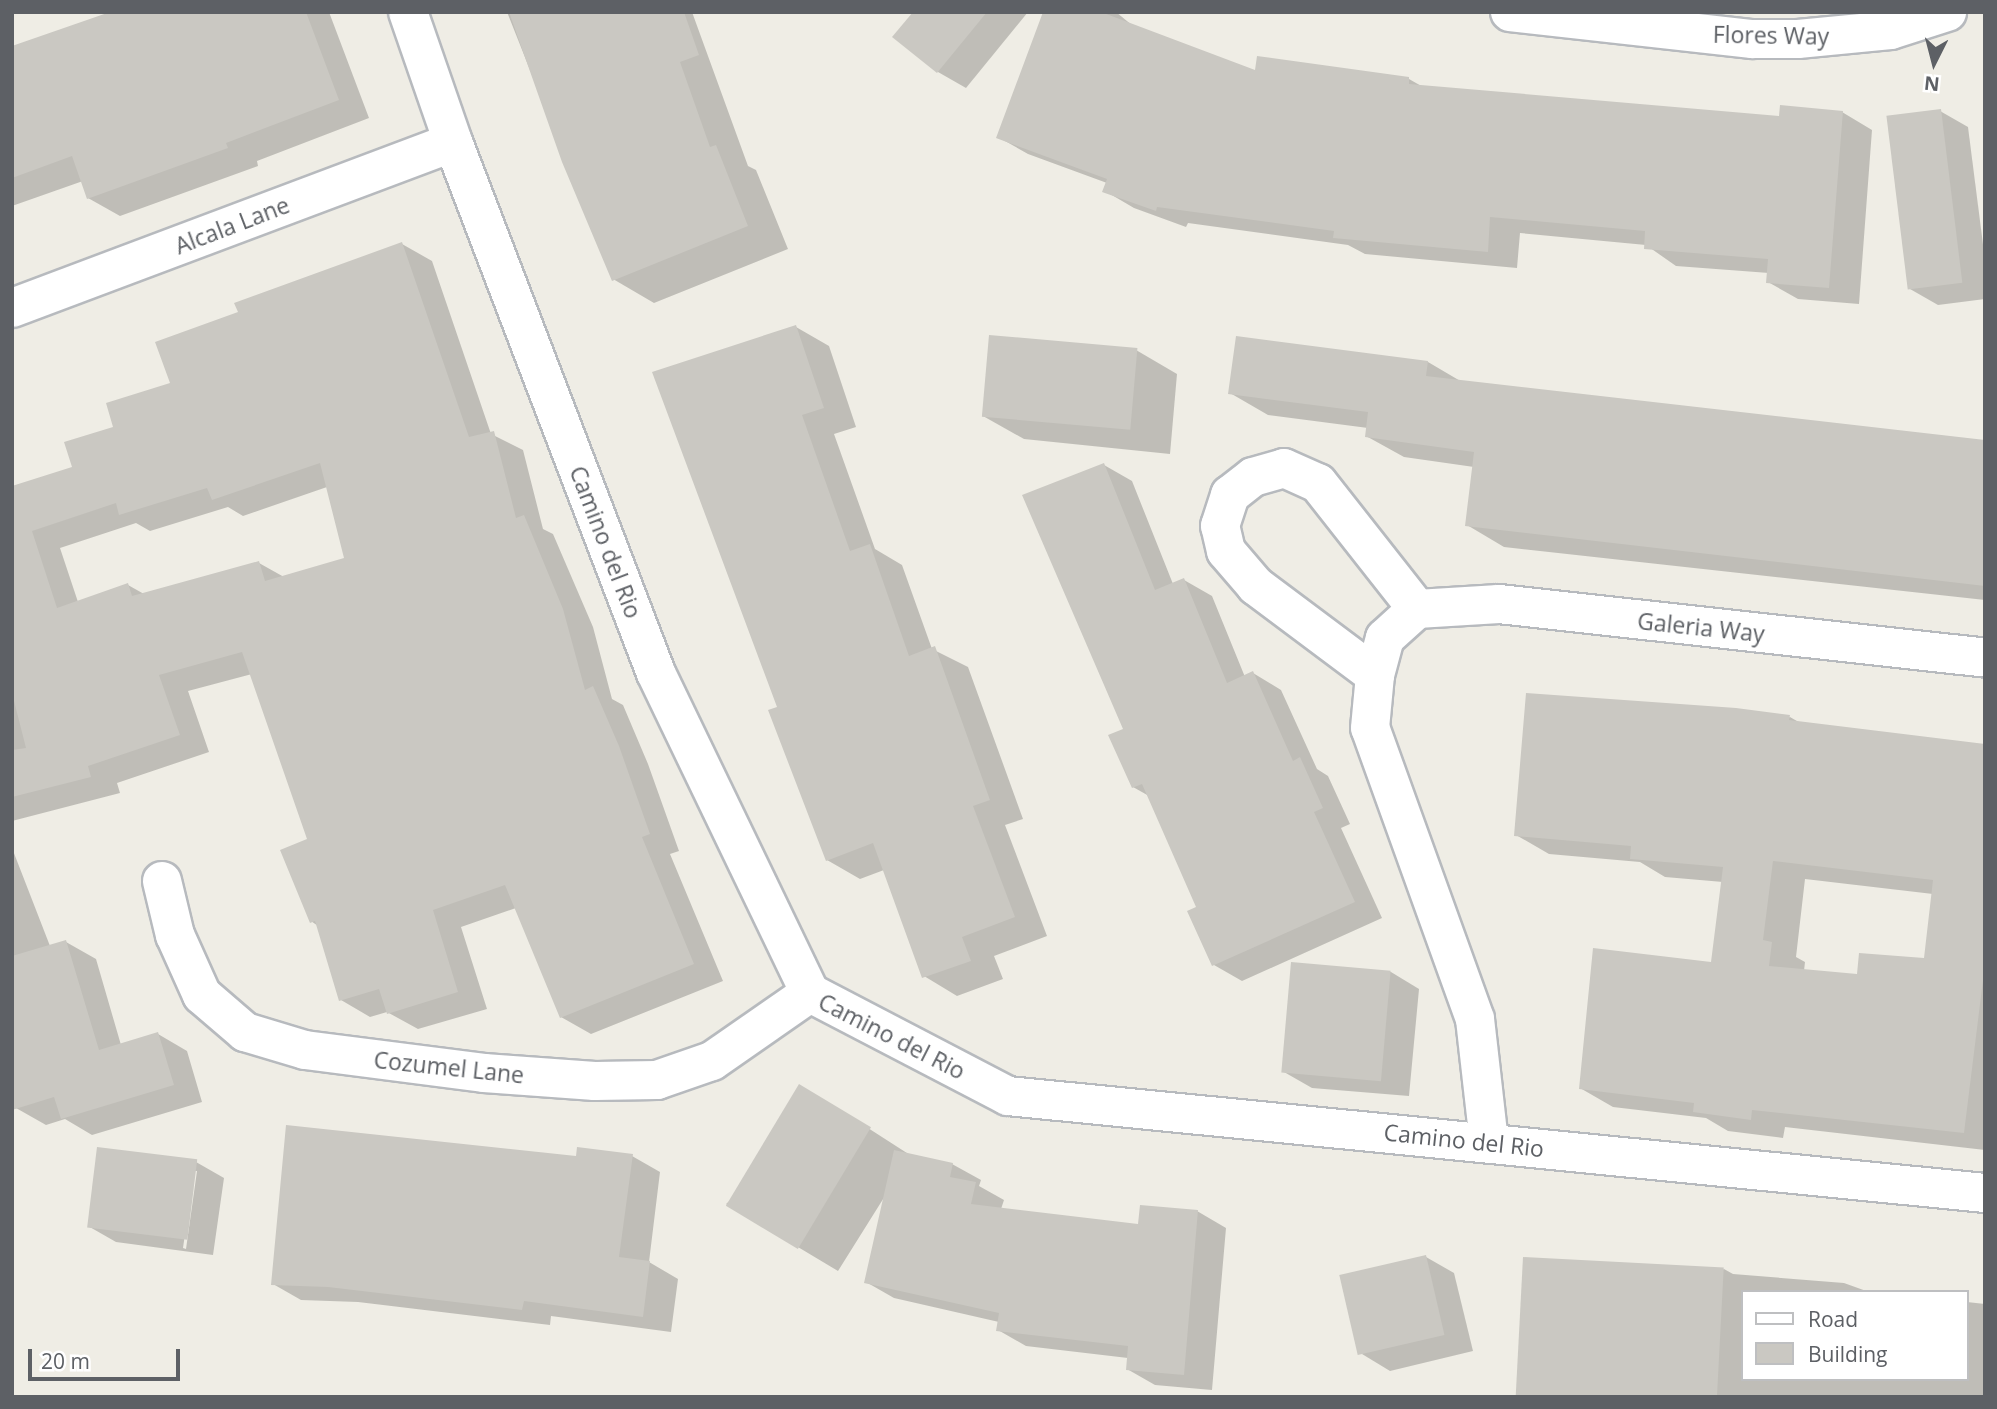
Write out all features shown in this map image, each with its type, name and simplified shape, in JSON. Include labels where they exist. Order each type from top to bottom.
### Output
[{"type":"street","name":"Camino del Rio","points":[[408,12],[453,142],[656,673],[810,993],[1008,1096],[1985,1193]]},
{"type":"street","name":"Flores Way","points":[[1510,12],[1752,39],[1798,40],[1891,30],[1947,12]]},
{"type":"street","name":"Alcala Lane","points":[[12,308],[453,142]]},
{"type":"street","points":[[1375,675],[1256,586],[1226,551],[1220,526],[1230,495],[1253,477],[1284,468],[1318,483],[1416,609],[1385,638],[1375,675],[1370,728],[1475,1019],[1489,1142]]},
{"type":"street","name":"Galeria Way","points":[[1416,609],[1499,604],[1985,658]]},
{"type":"street","name":"Cozumel Lane","points":[[162,881],[175,935],[202,995],[246,1032],[305,1050],[484,1073],[595,1082],[657,1080],[712,1061],[810,993]]},
{"type":"building","points":[[110,12],[306,12],[339,100],[226,143],[228,148],[87,199],[72,156],[12,178],[12,46]]},
{"type":"building","points":[[509,12],[684,12],[699,55],[680,62],[710,147],[716,145],[748,226],[612,281],[562,162]]},
{"type":"building","points":[[913,12],[987,12],[937,73],[892,37]]},
{"type":"building","points":[[1043,12],[1101,12],[1255,70],[1257,56],[1409,77],[1409,84],[1779,116],[1780,105],[1843,111],[1829,288],[1766,283],[1768,259],[1644,249],[1645,231],[1490,217],[1488,252],[1333,238],[1334,231],[1157,207],[1156,211],[1102,192],[1107,179],[996,138]]},
{"type":"building","points":[[1941,109],[1962,283],[1908,289],[1886,116]]},
{"type":"building","points":[[402,242],[469,437],[494,431],[516,518],[524,515],[563,609],[585,690],[593,686],[619,746],[650,834],[642,837],[694,964],[560,1018],[505,885],[433,910],[458,992],[387,1014],[379,989],[339,1001],[315,921],[310,923],[280,850],[307,839],[242,652],[159,675],[180,735],[88,766],[91,777],[12,797],[12,750],[26,748],[12,693],[12,486],[72,467],[64,442],[113,427],[106,403],[170,383],[155,342],[238,312],[234,303]],"holes":[[[320,463],[344,558],[265,581],[259,561],[132,596],[128,583],[57,608],[32,531],[116,503],[119,515],[207,488],[212,500]]]},
{"type":"building","points":[[796,325],[824,408],[802,415],[850,551],[870,544],[909,656],[935,646],[990,800],[973,806],[1015,917],[962,937],[971,961],[922,978],[873,843],[826,861],[768,710],[777,707],[652,372]]},
{"type":"building","points":[[989,335],[1137,348],[1130,430],[982,417]]},
{"type":"building","points":[[1236,336],[1428,361],[1426,376],[1985,440],[1985,586],[1465,526],[1474,452],[1365,437],[1368,412],[1228,394]]},
{"type":"building","points":[[1104,463],[1155,590],[1184,578],[1227,683],[1253,671],[1293,761],[1300,757],[1323,808],[1314,812],[1355,902],[1212,966],[1187,911],[1196,907],[1142,784],[1132,788],[1108,735],[1123,729],[1022,495]]},
{"type":"building","points":[[1526,693],[1736,708],[1790,715],[1789,720],[1985,744],[1985,964],[1964,1133],[1752,1110],[1751,1120],[1693,1112],[1694,1103],[1579,1089],[1593,948],[1711,962],[1723,867],[1630,859],[1631,846],[1514,836]],"holes":[[[1773,861],[1933,880],[1924,958],[1859,953],[1857,974],[1769,966],[1772,942],[1763,940]]]},
{"type":"building","points":[[66,940],[99,1050],[158,1032],[174,1085],[61,1119],[54,1097],[12,1110],[12,956]]},
{"type":"building","points":[[1291,962],[1391,971],[1381,1081],[1281,1073]]},
{"type":"building","points":[[799,1084],[871,1127],[798,1249],[726,1206]]},
{"type":"building","points":[[286,1125],[576,1156],[577,1147],[633,1154],[619,1257],[650,1261],[643,1317],[524,1301],[522,1310],[328,1287],[271,1285]]},
{"type":"building","points":[[97,1147],[197,1159],[187,1240],[87,1227]]},
{"type":"building","points":[[894,1150],[953,1163],[950,1177],[976,1182],[971,1204],[1138,1224],[1140,1205],[1198,1210],[1184,1375],[1126,1370],[1128,1346],[996,1331],[999,1313],[864,1283]]},
{"type":"building","points":[[1426,1255],[1444,1335],[1358,1355],[1339,1275]]},
{"type":"building","points":[[1523,1257],[1724,1268],[1717,1397],[1516,1397]]}]
